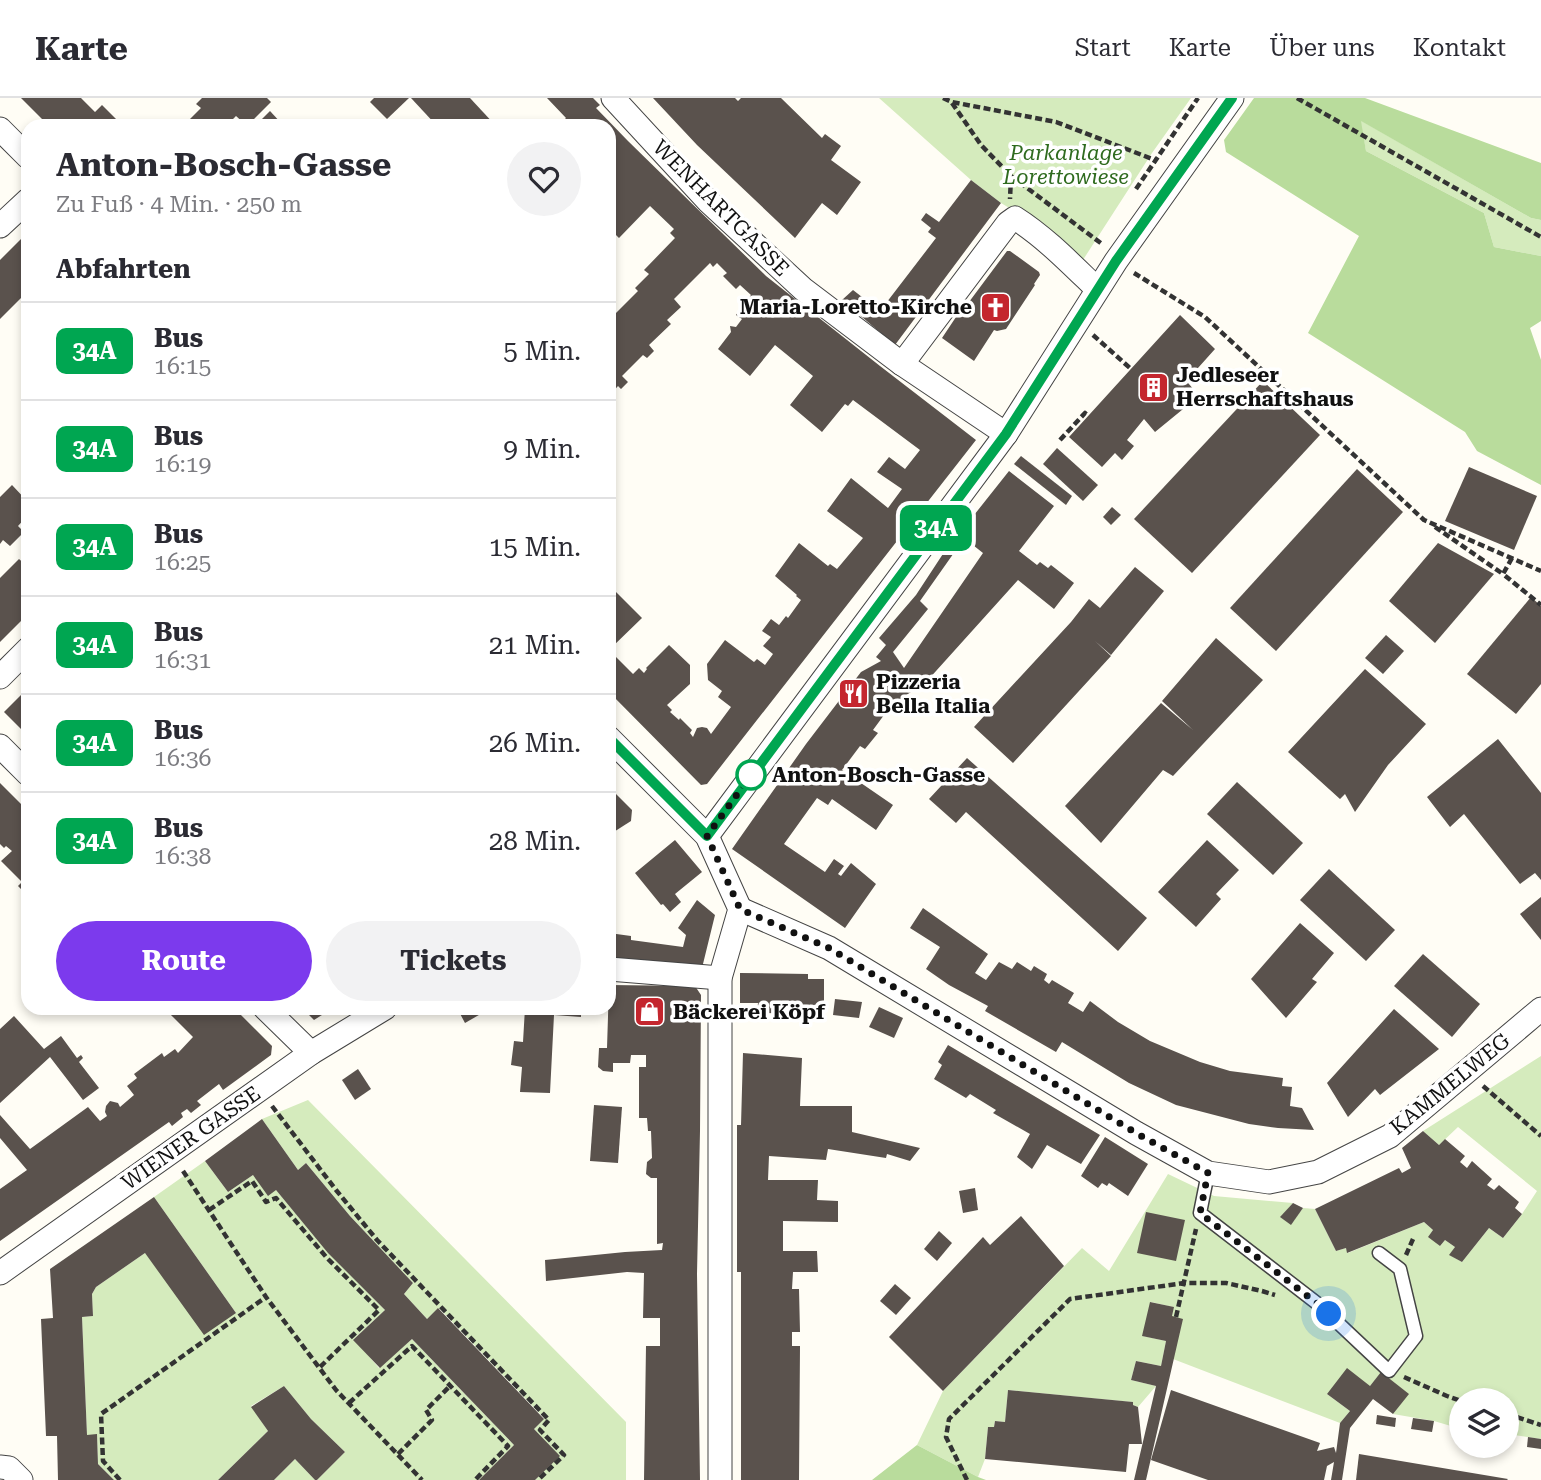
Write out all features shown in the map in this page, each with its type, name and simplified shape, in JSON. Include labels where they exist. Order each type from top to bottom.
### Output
[{"type":"street","name":"WENHARTGASSE","points":[[612,98],[708,201],[803,289],[902,364],[1006,434]]},
{"type":"street","points":[[707,836],[1006,434],[1097,289],[1232,98]]},
{"type":"street","points":[[0,129],[21,151]]},
{"type":"street","points":[[0,226],[21,206]]},
{"type":"street","points":[[902,364],[1008,222],[1015,218],[1097,289]]},
{"type":"street","points":[[0,677],[21,656]]},
{"type":"street","points":[[616,745],[707,836],[740,909],[720,978],[720,1480]]},
{"type":"street","points":[[0,746],[21,767]]},
{"type":"street","points":[[740,909],[829,948],[1136,1133],[1208,1173]]},
{"type":"street","points":[[616,970],[720,978]]},
{"type":"street","name":"KAMMELWEG","points":[[1208,1173],[1269,1182],[1318,1172],[1390,1136],[1541,1009]]},
{"type":"street","points":[[272,1015],[310,1053]]},
{"type":"street","name":"WIENER GASSE","points":[[0,1273],[310,1053],[373,1015]]},
{"type":"street","points":[[0,1467],[9,1468],[21,1480]]},
{"type":"lane","points":[[1208,1173],[1200,1213],[1318,1304],[1389,1371],[1416,1336],[1400,1269],[1379,1253]]},
{"type":"path","points":[[943,98],[1056,122],[1155,160],[1199,98]]},
{"type":"path","points":[[1297,98],[1541,235]]},
{"type":"path","points":[[952,102],[981,145],[1012,176],[1105,247],[1116,261],[1205,317],[1424,520],[1503,574],[1541,605]]},
{"type":"path","points":[[1008,222],[1012,176]]},
{"type":"path","points":[[1077,321],[1131,369]]},
{"type":"path","points":[[1060,440],[1084,413],[1088,416]]},
{"type":"path","points":[[1424,520],[1541,571]]},
{"type":"path","points":[[1503,574],[1512,558]]},
{"type":"path","points":[[1466,1072],[1541,1136]]},
{"type":"path","points":[[260,1089],[377,1240],[549,1419],[540,1430],[564,1455],[538,1480]]},
{"type":"path","points":[[171,1152],[266,1297],[336,1390],[419,1479]]},
{"type":"path","points":[[209,1210],[252,1181],[266,1202],[276,1198],[327,1258],[379,1310],[320,1367]]},
{"type":"path","points":[[1176,1317],[1200,1213]]},
{"type":"path","points":[[967,1480],[946,1437],[949,1419],[1070,1299],[1184,1283],[1226,1283],[1284,1298]]},
{"type":"path","points":[[120,1480],[103,1461],[101,1414],[266,1297]]},
{"type":"path","points":[[349,1404],[412,1346],[508,1446],[475,1480]]},
{"type":"path","points":[[1389,1371],[1449,1397]]},
{"type":"path","points":[[398,1454],[432,1420],[426,1410],[450,1385]]},
{"type":"path","points":[[1519,1418],[1541,1424]]},
{"type":"green space","name":"Parkanlage Lorettowiese","points":[[879,98],[1191,98],[1081,263],[1024,217],[971,180]]},
{"type":"green space","points":[[1254,98],[1365,98],[1541,163],[1541,220],[1531,218],[1361,121],[1366,151],[1484,213],[1494,247],[1541,256],[1541,321],[1530,328],[1541,360],[1541,485],[1477,451],[1465,432],[1308,333],[1359,236],[1226,152],[1224,140]]},
{"type":"green space","points":[[1360,120],[1531,218],[1541,220],[1541,256],[1494,247],[1484,213],[1366,151]]},
{"type":"green space","points":[[1541,1056],[1541,1439],[1519,1436],[1519,1388],[1449,1388],[1449,1425],[1393,1414],[1408,1394],[1381,1373],[1370,1386],[1327,1394],[1350,1411],[1340,1423],[1173,1359],[1173,1307],[1151,1302],[1143,1336],[1166,1341],[1161,1366],[1136,1361],[1131,1380],[1156,1386],[1138,1407],[1132,1402],[1008,1390],[1005,1422],[995,1421],[994,1427],[988,1427],[985,1459],[978,1477],[917,1445],[943,1391],[1082,1248],[1109,1271],[1168,1174],[1214,1196],[1293,1203],[1281,1217],[1291,1224],[1303,1208],[1315,1209],[1336,1251],[1346,1248],[1348,1253],[1424,1222],[1433,1230],[1429,1236],[1440,1246],[1445,1240],[1455,1247],[1450,1255],[1462,1262],[1489,1228],[1503,1238],[1537,1191],[1458,1127],[1439,1145],[1423,1131]]},
{"type":"green space","points":[[308,1100],[626,1422],[626,1480],[535,1480],[559,1456],[534,1429],[544,1418],[439,1308],[427,1319],[404,1294],[413,1283],[350,1216],[306,1163],[298,1170],[262,1119]]},
{"type":"green space","points":[[205,1161],[228,1192],[253,1175],[276,1190],[328,1252],[385,1310],[354,1339],[379,1368],[412,1339],[514,1445],[479,1480],[317,1480],[345,1452],[311,1419],[284,1386],[251,1406],[268,1431],[218,1480],[114,1480],[98,1464],[97,1435],[87,1435],[82,1317],[93,1316],[92,1294],[96,1287],[145,1253],[236,1313],[154,1197]]},
{"type":"green space","points":[[917,1445],[978,1477],[986,1480],[872,1480]]},
{"type":"green space","points":[[295,1459],[315,1480],[274,1480]]},
{"type":"building","points":[[21,98],[81,98],[95,112],[102,105],[116,119],[42,119]]},
{"type":"building","points":[[202,98],[267,98],[271,102],[254,119],[239,119],[236,116],[233,119],[190,119],[201,108],[196,104]]},
{"type":"building","points":[[374,98],[409,98],[387,119],[370,102]]},
{"type":"building","points":[[411,98],[470,98],[490,119],[430,119]]},
{"type":"building","points":[[547,98],[593,98],[600,105],[596,108],[607,119],[565,119]]},
{"type":"building","points":[[653,98],[735,98],[738,101],[741,98],[781,98],[822,138],[825,134],[841,146],[831,160],[861,182],[837,215],[822,203],[795,238],[697,145]]},
{"type":"building","points":[[270,111],[277,119],[262,119]]},
{"type":"building","points":[[616,129],[766,276],[976,440],[707,784],[701,785],[616,699],[616,657],[633,674],[639,668],[644,673],[669,645],[690,665],[690,684],[667,705],[672,710],[670,712],[692,730],[690,733],[693,737],[697,728],[702,727],[707,728],[711,734],[731,707],[718,697],[722,691],[708,680],[707,664],[725,640],[754,662],[757,659],[765,665],[773,654],[763,646],[771,637],[762,631],[771,619],[779,625],[786,616],[788,618],[801,600],[775,576],[799,543],[828,566],[830,564],[837,569],[863,538],[827,511],[851,478],[888,508],[902,489],[877,472],[889,457],[905,469],[920,450],[853,400],[848,406],[845,404],[822,432],[790,405],[813,376],[775,345],[750,376],[718,349],[731,332],[730,326],[736,327],[742,319],[736,315],[751,295],[740,285],[736,289],[723,276],[727,273],[717,263],[713,267],[710,263],[674,299],[681,307],[667,320],[671,324],[649,345],[654,351],[647,358],[643,355],[622,376],[628,382],[621,389],[618,386],[616,388],[616,313],[638,291],[635,288],[649,274],[644,270],[675,238],[670,233],[674,229],[650,206],[619,238],[616,235]]},
{"type":"building","points":[[971,180],[1001,203],[895,345],[842,300],[853,290],[880,311],[936,238],[928,232],[931,228],[921,220],[926,213],[939,222]]},
{"type":"building","points":[[21,239],[21,298],[0,319],[0,260]]},
{"type":"building","name":"Maria-Loretto-Kirche","points":[[1007,251],[1040,275],[1006,329],[994,330],[974,361],[942,338],[964,305],[969,309],[969,302]]},
{"type":"building","name":"Jedleseer Herrschaftshaus","points":[[1180,315],[1215,349],[1189,378],[1186,375],[1184,378],[1199,396],[1155,432],[1144,419],[1127,440],[1134,446],[1122,460],[1115,453],[1102,467],[1069,437]]},
{"type":"building","points":[[1263,381],[1320,435],[1192,573],[1134,519]]},
{"type":"building","points":[[1057,448],[1098,485],[1083,501],[1043,464]]},
{"type":"building","points":[[1021,456],[1072,496],[1066,505],[1014,464]]},
{"type":"building","points":[[1469,467],[1537,496],[1514,550],[1445,521]]},
{"type":"building","points":[[1357,469],[1403,512],[1276,651],[1230,608]]},
{"type":"building","points":[[1009,471],[1054,506],[1019,551],[1037,565],[1040,562],[1048,568],[1051,565],[1074,583],[1054,609],[1018,580],[927,681],[899,703],[895,700],[873,730],[878,733],[865,749],[860,746],[842,770],[893,805],[876,830],[832,799],[828,805],[817,798],[784,844],[825,872],[834,859],[844,866],[838,874],[841,876],[851,863],[876,884],[845,928],[732,849],[861,672],[881,661],[876,657],[886,645],[879,638],[916,595],[956,534],[963,540],[920,601],[928,609],[893,652],[904,668],[983,553],[959,534]]},
{"type":"building","points":[[12,485],[21,495],[21,523],[18,526],[21,535],[10,546],[3,540],[0,544],[0,497]]},
{"type":"building","points":[[1112,507],[1121,515],[1111,525],[1103,517]]},
{"type":"building","points":[[1438,543],[1494,574],[1435,643],[1389,601]]},
{"type":"building","points":[[19,559],[21,561],[21,621],[0,642],[0,578]]},
{"type":"building","points":[[1135,567],[1164,591],[1111,655],[1095,641],[1111,656],[1013,763],[974,727],[1089,599],[1100,608]]},
{"type":"building","points":[[616,592],[642,618],[616,643]]},
{"type":"building","points":[[1531,597],[1541,606],[1541,684],[1516,714],[1467,674]]},
{"type":"building","points":[[1386,635],[1404,651],[1383,674],[1365,658]]},
{"type":"building","points":[[1216,638],[1263,680],[1173,776],[1163,770],[1101,843],[1065,806],[1161,703],[1193,730],[1162,701]]},
{"type":"building","points":[[1365,669],[1426,724],[1388,765],[1355,812],[1345,794],[1340,799],[1288,752]]},
{"type":"building","points":[[21,695],[21,729],[4,712]]},
{"type":"building","points":[[1498,739],[1541,793],[1541,880],[1535,873],[1520,884],[1464,814],[1450,827],[1427,797]]},
{"type":"building","points":[[967,758],[1147,918],[1118,951],[966,812],[956,823],[929,799]]},
{"type":"building","points":[[1237,782],[1303,843],[1273,875],[1207,814]]},
{"type":"building","points":[[0,783],[21,804],[21,881],[1,861],[12,851],[0,844]]},
{"type":"building","points":[[616,794],[632,810],[631,821],[616,831]]},
{"type":"building","points":[[675,840],[702,872],[675,894],[681,902],[670,912],[635,873]]},
{"type":"building","points":[[1207,840],[1239,870],[1216,894],[1221,899],[1196,927],[1158,892]]},
{"type":"building","points":[[1329,869],[1395,930],[1366,961],[1300,900]]},
{"type":"building","points":[[1541,897],[1541,940],[1520,914]]},
{"type":"building","points":[[697,900],[715,915],[702,968],[616,958],[616,934],[631,936],[631,940],[683,947],[686,935],[678,928]]},
{"type":"building","points":[[923,908],[988,954],[975,973],[986,980],[999,962],[1012,969],[1017,962],[1031,971],[1034,966],[1047,974],[1044,980],[1049,984],[1052,980],[1074,993],[1068,1003],[1083,1012],[1090,1001],[1150,1041],[1200,1062],[1230,1071],[1283,1078],[1282,1086],[1292,1087],[1290,1106],[1302,1108],[1314,1130],[1249,1124],[1176,1105],[1129,1083],[1062,1042],[1056,1052],[985,1011],[988,1006],[926,969],[940,947],[910,928]]},
{"type":"building","points":[[1300,923],[1334,953],[1312,979],[1317,982],[1286,1018],[1251,979]]},
{"type":"building","points":[[1423,954],[1480,1004],[1452,1037],[1394,986]]},
{"type":"building","points":[[740,973],[808,974],[808,979],[824,979],[824,1014],[757,1013],[758,1003],[740,1003]]},
{"type":"building","points":[[616,985],[695,986],[701,995],[697,1274],[700,1480],[644,1480],[646,1346],[660,1346],[660,1318],[643,1318],[644,1273],[627,1272],[546,1281],[545,1260],[662,1250],[663,1243],[657,1244],[657,1178],[646,1174],[647,1162],[652,1158],[651,1131],[648,1131],[647,1118],[639,1118],[639,1067],[646,1067],[646,1055],[631,1055],[630,1063],[613,1063],[613,1072],[603,1071],[598,1067],[599,1048],[607,1048],[608,1015],[616,1015]]},
{"type":"building","points":[[835,999],[862,1002],[859,1018],[833,1015]]},
{"type":"building","points":[[879,1007],[903,1018],[894,1038],[869,1027]]},
{"type":"building","points":[[1394,1009],[1439,1049],[1380,1095],[1375,1089],[1348,1117],[1327,1083]]},
{"type":"building","points":[[171,1015],[241,1015],[272,1046],[271,1055],[223,1090],[219,1084],[197,1101],[201,1105],[191,1113],[187,1109],[181,1113],[183,1117],[172,1126],[169,1122],[0,1241],[0,1189],[27,1170],[0,1138],[0,1115],[30,1149],[88,1107],[100,1121],[107,1116],[106,1106],[110,1101],[118,1103],[120,1107],[134,1095],[127,1086],[137,1078],[134,1074],[162,1053],[164,1057],[175,1049],[178,1053],[193,1037]]},
{"type":"building","points":[[309,1015],[322,1015],[314,1020]]},
{"type":"building","points":[[461,1015],[479,1015],[465,1023]]},
{"type":"building","points":[[525,1015],[554,1015],[550,1093],[520,1092],[522,1067],[511,1065],[514,1041],[523,1042]]},
{"type":"building","points":[[14,1016],[44,1049],[61,1036],[77,1058],[81,1055],[83,1058],[79,1062],[99,1088],[83,1100],[50,1057],[0,1103],[0,1029]]},
{"type":"building","points":[[948,1045],[1100,1135],[1081,1164],[1047,1145],[1032,1169],[1017,1157],[1030,1134],[993,1113],[996,1110],[970,1094],[966,1098],[934,1079],[942,1065],[938,1062]]},
{"type":"building","points":[[743,1053],[802,1058],[800,1106],[852,1106],[852,1132],[920,1148],[910,1161],[887,1154],[886,1158],[828,1149],[826,1160],[769,1156],[768,1180],[818,1180],[817,1200],[838,1201],[838,1222],[783,1221],[783,1251],[817,1251],[818,1272],[793,1272],[792,1289],[799,1289],[800,1332],[792,1332],[792,1346],[800,1346],[799,1480],[741,1480],[741,1272],[737,1272],[737,1125],[741,1125]]},
{"type":"building","points":[[358,1069],[371,1089],[355,1100],[342,1080]]},
{"type":"building","points":[[594,1105],[622,1107],[618,1163],[590,1161]]},
{"type":"building","points":[[262,1119],[298,1170],[306,1163],[350,1216],[413,1283],[404,1294],[427,1319],[438,1308],[544,1419],[534,1429],[560,1456],[535,1480],[479,1480],[514,1445],[412,1339],[380,1368],[353,1340],[385,1310],[328,1253],[276,1190],[268,1196],[253,1175],[228,1192],[205,1161]]},
{"type":"building","points":[[1423,1131],[1439,1145],[1445,1139],[1465,1156],[1460,1162],[1467,1168],[1472,1161],[1492,1179],[1487,1185],[1494,1190],[1499,1185],[1519,1202],[1515,1208],[1522,1214],[1503,1238],[1489,1228],[1462,1262],[1449,1255],[1455,1247],[1445,1240],[1440,1246],[1428,1237],[1433,1230],[1424,1222],[1347,1253],[1346,1248],[1336,1251],[1315,1209],[1399,1168],[1402,1173],[1411,1168],[1402,1148]]},
{"type":"building","points":[[1105,1137],[1148,1164],[1128,1196],[1109,1183],[1107,1186],[1102,1183],[1098,1188],[1081,1176]]},
{"type":"building","points":[[975,1188],[978,1210],[963,1213],[959,1191]]},
{"type":"building","points":[[154,1197],[236,1313],[204,1335],[145,1253],[96,1287],[92,1294],[93,1316],[82,1317],[87,1435],[97,1434],[98,1464],[114,1480],[58,1480],[57,1436],[46,1436],[41,1319],[53,1318],[50,1269]]},
{"type":"building","points":[[1293,1203],[1303,1208],[1291,1225],[1280,1217]]},
{"type":"building","points":[[1146,1212],[1185,1220],[1176,1261],[1137,1253]]},
{"type":"building","points":[[1021,1216],[1064,1266],[943,1391],[889,1337],[983,1237],[990,1245]]},
{"type":"building","points":[[939,1231],[952,1243],[937,1261],[924,1249]]},
{"type":"building","points":[[895,1284],[911,1298],[896,1315],[880,1301]]},
{"type":"building","points":[[1150,1302],[1174,1307],[1172,1316],[1183,1319],[1146,1480],[1134,1480],[1156,1386],[1131,1380],[1136,1361],[1161,1366],[1166,1341],[1142,1336]]},
{"type":"building","points":[[1347,1368],[1370,1386],[1381,1372],[1409,1394],[1393,1414],[1373,1399],[1350,1428],[1342,1480],[1331,1480],[1334,1462],[1327,1466],[1324,1480],[1208,1480],[1151,1460],[1171,1390],[1320,1443],[1317,1451],[1334,1447],[1336,1453],[1340,1423],[1350,1411],[1327,1394]]},
{"type":"building","points":[[284,1386],[311,1419],[345,1452],[317,1480],[295,1459],[274,1480],[218,1480],[268,1431],[251,1407]]},
{"type":"building","points":[[1008,1390],[1133,1402],[1133,1405],[1138,1407],[1142,1444],[1129,1444],[1126,1472],[985,1459],[988,1427],[994,1427],[995,1421],[1005,1422]]},
{"type":"building","points":[[1377,1415],[1396,1418],[1395,1427],[1376,1424]]},
{"type":"building","points":[[1413,1418],[1434,1421],[1432,1432],[1411,1429]]},
{"type":"building","points":[[1528,1437],[1541,1439],[1541,1449],[1527,1447]]},
{"type":"building","points":[[1359,1454],[1508,1479],[1356,1480]]},
{"type":"bus line","name":"34A","points":[[616,745],[707,836],[1006,434],[1116,261],[1232,98]]},
{"type":"place","name":"Maria-Loretto-Kirche","points":[[995,307]]},
{"type":"place","name":"Jedleseer Herrschaftshaus","points":[[1153,387]]},
{"type":"place","name":"Pizzeria Bella Italia","points":[[853,694]]},
{"type":"place","name":"Anton-Bosch-Gasse","points":[[751,775]]},
{"type":"place","name":"Bäckerei Köpf","points":[[650,1012]]},
{"type":"route","points":[[751,775],[707,836],[740,909],[829,948],[1136,1133],[1208,1173],[1200,1213],[1329,1314]]}]
